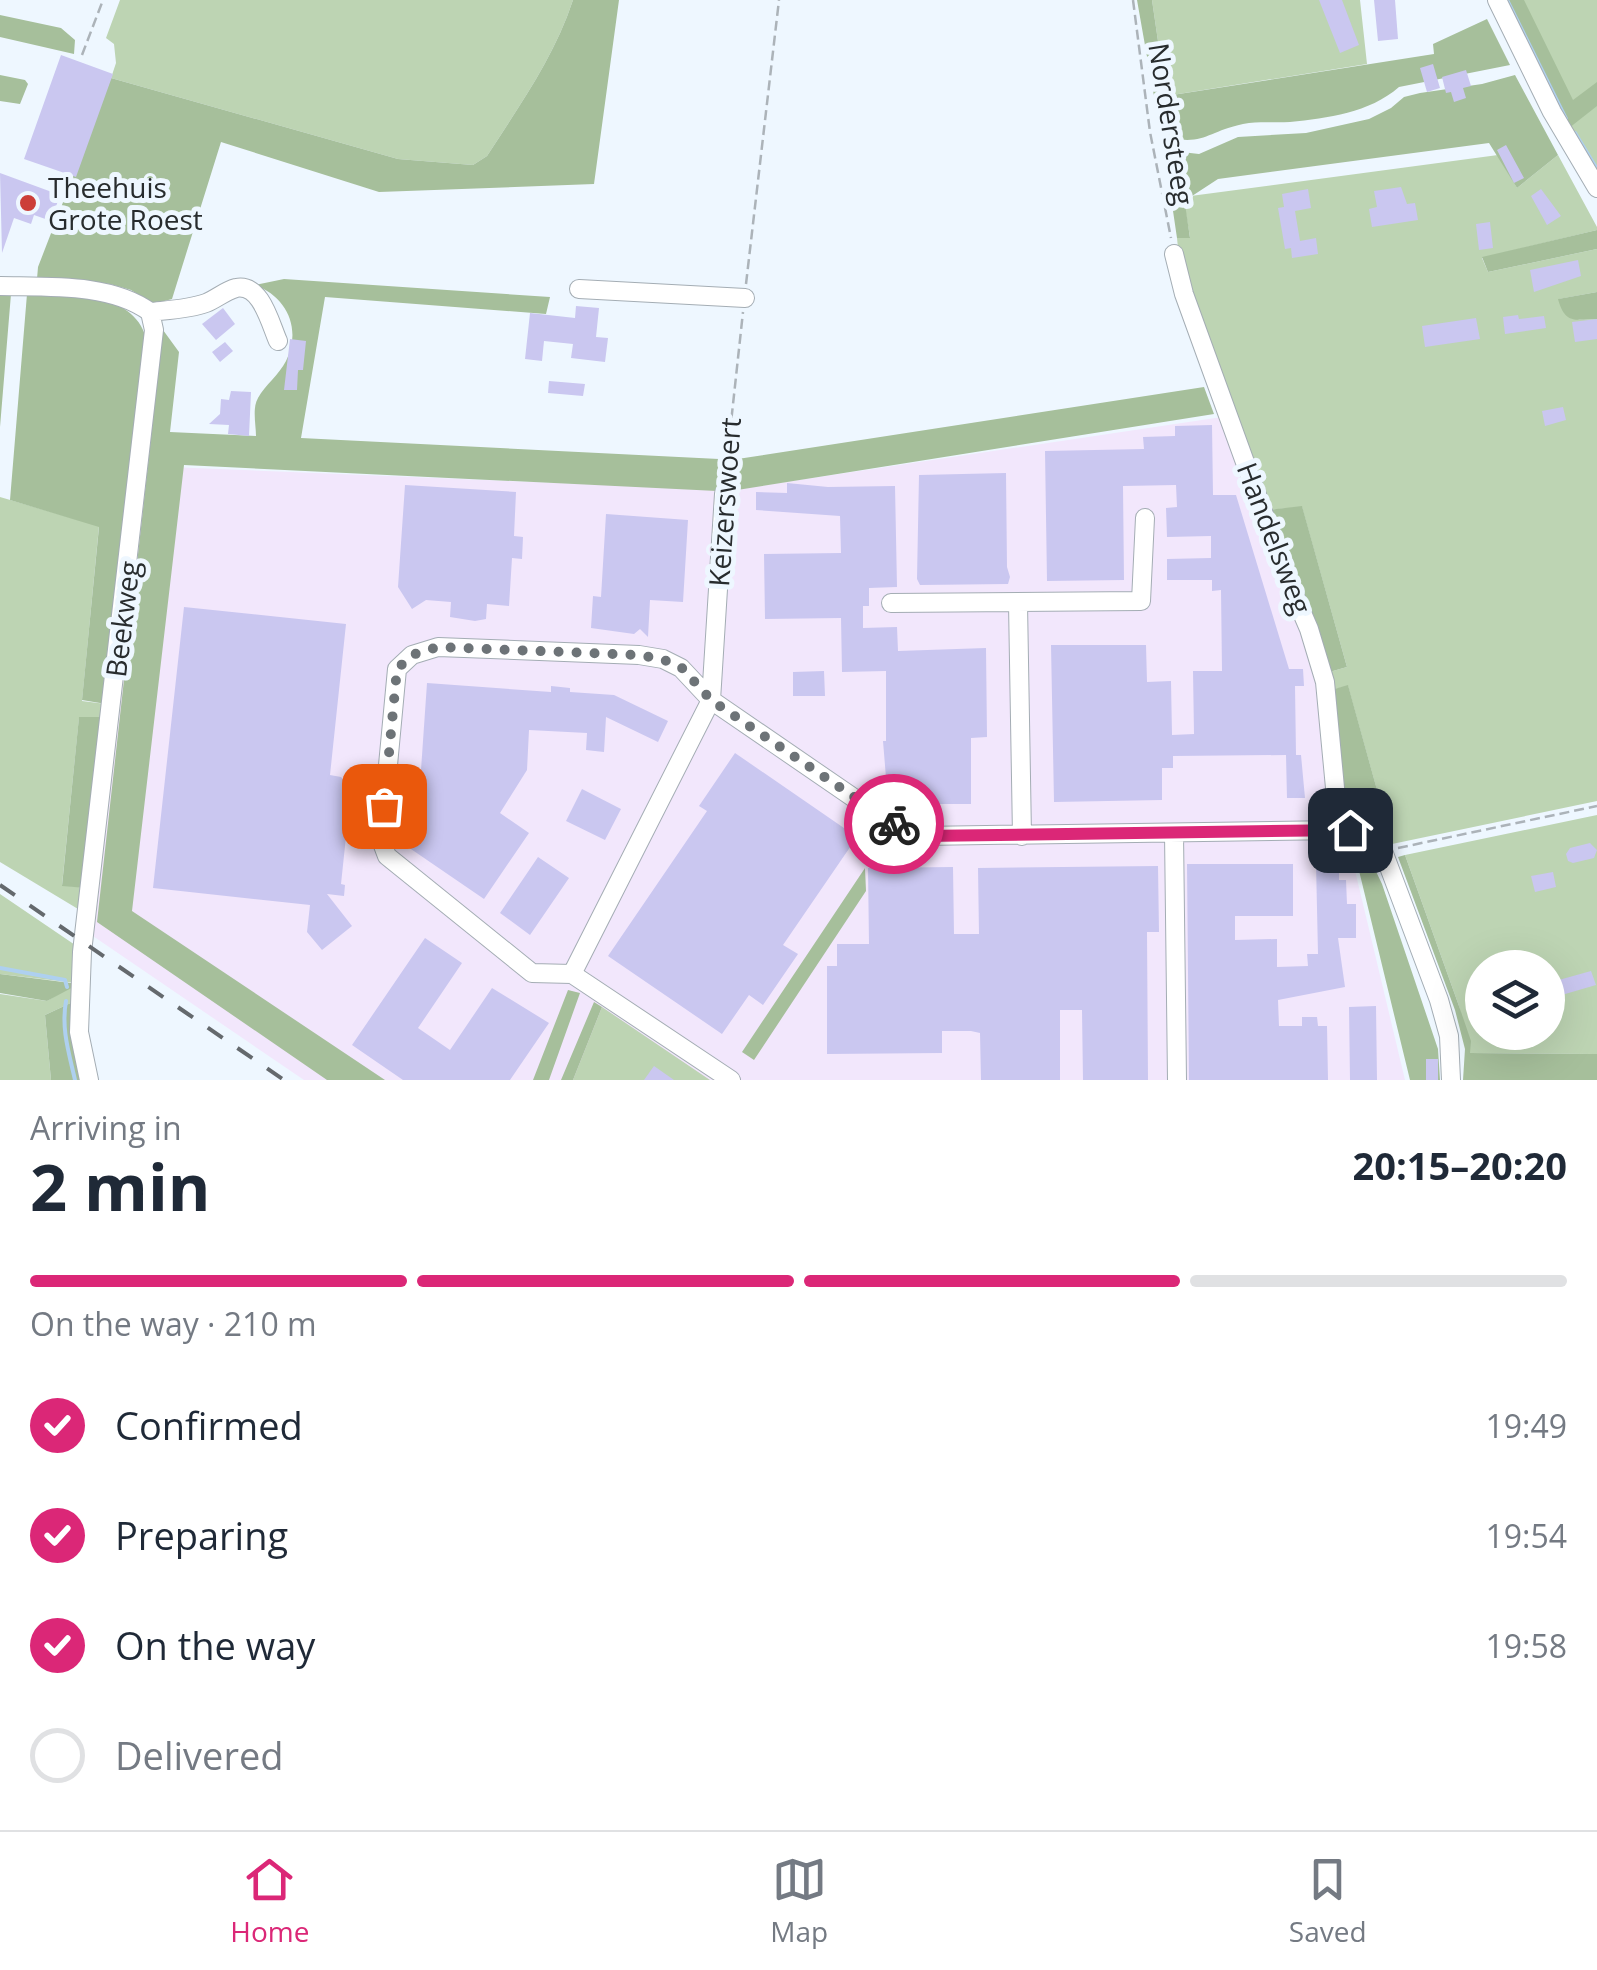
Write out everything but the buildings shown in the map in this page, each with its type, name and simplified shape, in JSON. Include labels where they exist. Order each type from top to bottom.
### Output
[{"type":"street","points":[[1497,0],[1552,112],[1597,188]]},
{"type":"street","name":"Handelsweg","points":[[1174,254],[1184,294],[1286,578],[1310,629],[1326,682],[1339,830]]},
{"type":"street","points":[[0,286],[111,293],[150,312],[203,304],[236,288],[245,288],[254,292],[264,308],[278,341]]},
{"type":"street","points":[[580,289],[745,298]]},
{"type":"street","name":"Beekweg","points":[[90,1080],[79,1032],[82,952],[154,355],[150,312]]},
{"type":"street","name":"Keizerswoert","points":[[572,974],[711,700],[724,494]]},
{"type":"street","points":[[891,603],[1142,601],[1145,518]]},
{"type":"street","points":[[1018,604],[1022,836]]},
{"type":"street","points":[[730,1080],[572,974],[532,973],[387,856],[381,840],[397,669],[412,655],[438,647],[662,659],[682,668],[711,700],[902,829],[922,836],[1339,830],[1362,834],[1383,851],[1439,1000],[1449,1036],[1451,1080]]},
{"type":"street","points":[[1174,832],[1177,1080]]},
{"type":"path","points":[[82,56],[103,0]]},
{"type":"path","name":"Keizerswoert","points":[[724,494],[727,438],[779,0]]},
{"type":"path","name":"Nordersteeg","points":[[1132,0],[1150,132],[1174,254]]},
{"type":"path","points":[[1383,851],[1597,806]]},
{"type":"shaded area","points":[[1222,417],[1321,690],[1342,816],[1405,1080],[304,1080],[90,934],[144,466],[731,490]]},
{"type":"green space","points":[[120,0],[573,0],[535,81],[487,156],[473,165],[398,159],[111,78],[116,63],[114,44],[106,38]]},
{"type":"green space","points":[[573,0],[619,0],[594,184],[379,192],[221,142],[172,299],[153,304],[131,290],[110,284],[37,279],[38,267],[111,78],[398,159],[473,165],[487,156],[535,81]]},
{"type":"green space","points":[[1137,0],[1152,0],[1166,96],[1434,54],[1433,44],[1487,19],[1510,65],[1399,87],[1375,103],[1333,116],[1249,123],[1196,139],[1176,139],[1161,136]]},
{"type":"green space","points":[[1152,0],[1360,0],[1367,64],[1166,96]]},
{"type":"green space","points":[[1503,0],[1524,0],[1573,100],[1597,82],[1597,106],[1569,128]]},
{"type":"green space","points":[[1504,0],[1597,0],[1597,179]]},
{"type":"green space","points":[[0,15],[61,28],[75,40],[74,54],[0,37]]},
{"type":"green space","points":[[0,75],[28,84],[20,104],[0,101]]},
{"type":"green space","points":[[1515,75],[1558,155],[1517,188],[1489,143],[1218,179],[1184,197],[1190,238],[1177,238],[1164,150],[1199,154],[1238,137],[1306,133],[1369,119],[1404,97]]},
{"type":"green space","points":[[1498,155],[1517,188],[1558,155],[1597,227],[1482,258],[1488,272],[1597,249],[1597,292],[1559,299],[1579,320],[1597,319],[1597,801],[1392,844],[1348,686],[1331,690],[1326,673],[1347,667],[1302,507],[1267,510],[1179,258],[1177,238],[1190,237],[1183,197]]},
{"type":"green space","points":[[1597,230],[1597,249],[1488,272],[1482,257]]},
{"type":"green space","points":[[284,279],[550,297],[546,314],[325,297],[301,438],[719,459],[717,491],[184,465],[132,911],[385,1080],[327,1080],[97,922],[163,330],[179,352],[170,432],[256,436],[256,402],[286,361],[292,326],[276,297],[255,285]]},
{"type":"green space","points":[[1597,292],[1597,319],[1567,317],[1558,299]]},
{"type":"green space","points":[[0,294],[11,294],[0,427]]},
{"type":"green space","points":[[27,294],[78,296],[113,303],[139,322],[146,338],[106,704],[82,700],[99,527],[10,500]]},
{"type":"green space","points":[[1204,387],[1214,414],[731,491],[731,460]]},
{"type":"green space","points":[[0,497],[99,526],[82,701],[106,704],[105,717],[79,718],[62,885],[86,888],[83,912],[0,862]]},
{"type":"green space","points":[[1302,506],[1347,667],[1326,673],[1267,510]]},
{"type":"green space","points":[[1348,685],[1392,844],[1363,825],[1349,823],[1331,690]]},
{"type":"green space","points":[[79,717],[105,717],[86,888],[62,886]]},
{"type":"green space","points":[[1597,815],[1597,1054],[1470,1053],[1469,1050],[1565,1050],[1565,950],[1465,950],[1465,1032],[1405,855]]},
{"type":"green space","points":[[1353,846],[1371,861],[1382,884],[1438,1049],[1440,1080],[1410,1080]]},
{"type":"green space","points":[[1405,855],[1465,1024],[1465,1049],[1455,1010],[1398,857]]},
{"type":"green space","points":[[865,868],[866,891],[754,1060],[742,1052]]},
{"type":"green space","points":[[0,894],[81,949],[77,1000],[45,1015],[51,1080],[0,1080],[0,994],[47,1001],[76,983],[0,974]]},
{"type":"green space","points":[[0,974],[79,984],[47,1001],[0,993]]},
{"type":"green space","points":[[568,990],[580,993],[549,1080],[533,1080]]},
{"type":"green space","points":[[77,1000],[84,1080],[51,1080],[45,1015]]},
{"type":"green space","points":[[594,1002],[602,1007],[573,1080],[561,1080]]},
{"type":"green space","points":[[602,1007],[710,1080],[573,1080]]},
{"type":"green space","points":[[1465,1049],[1470,1053],[1597,1054],[1597,1080],[1463,1080]]},
{"type":"waterway","points":[[1507,0],[1566,119]]},
{"type":"waterway","points":[[1575,133],[1595,166]]},
{"type":"waterway","points":[[0,968],[65,980],[67,987]]},
{"type":"waterway","points":[[66,1001],[65,1031],[75,1080]]},
{"type":"railway","points":[[0,885],[284,1080]]},
{"type":"way so far","points":[[384,806],[397,669],[412,655],[438,647],[662,659],[682,668],[711,700],[894,824]]},
{"type":"place","name":"Theehuis Grote Roest","points":[[28,203]]},
{"type":"route","points":[[894,824],[922,836],[1350,830]]}]
